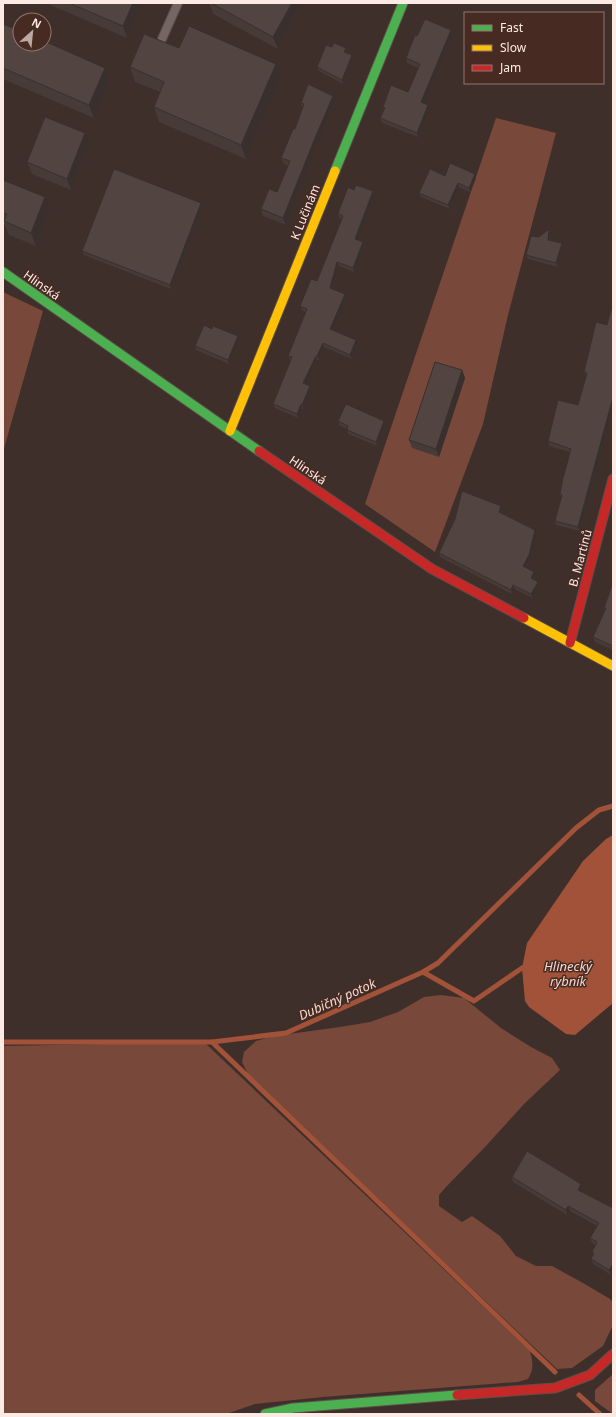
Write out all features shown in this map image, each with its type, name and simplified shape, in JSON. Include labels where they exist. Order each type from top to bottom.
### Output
[{"type":"street","name":"K Lučinám","points":[[230,431],[403,3]]},
{"type":"street","name":"Hlinská","points":[[3,272],[230,431],[432,569],[613,666]]},
{"type":"street","name":"B. Martinů","points":[[570,643],[613,479]]},
{"type":"street","points":[[265,1414],[293,1408],[555,1388],[590,1375],[613,1354]]},
{"type":"lane","points":[[162,39],[178,3]]},
{"type":"shaded area","points":[[496,118],[556,133],[508,315],[483,424],[435,552],[365,504]]},
{"type":"shaded area","points":[[3,292],[43,311],[3,452]]},
{"type":"shaded area","points":[[441,995],[464,998],[501,1028],[552,1058],[560,1070],[525,1103],[446,1187],[439,1195],[439,1206],[462,1222],[472,1216],[500,1236],[516,1256],[536,1266],[552,1266],[610,1299],[613,1303],[613,1325],[603,1346],[572,1368],[557,1369],[250,1078],[242,1062],[244,1052],[256,1041],[274,1036],[370,1022],[398,1012],[424,997]]},
{"type":"shaded area","points":[[204,1042],[530,1351],[532,1366],[528,1379],[518,1382],[323,1397],[255,1404],[226,1414],[3,1414],[3,1046]]},
{"type":"shaded area","points":[[613,1374],[613,1414],[595,1401],[595,1390]]},
{"type":"water","name":"Hlinecký rybník","points":[[613,835],[613,1003],[575,1035],[566,1034],[529,1007],[525,1001],[522,968],[527,943],[583,861],[606,839]]},
{"type":"building","points":[[69,3],[133,3],[123,26]]},
{"type":"building","points":[[211,3],[292,3],[273,37]]},
{"type":"building","points":[[425,19],[451,30],[421,102],[428,105],[417,133],[380,118],[385,108],[383,107],[391,85],[408,92],[420,64],[406,58],[415,35],[417,36]]},
{"type":"building","points":[[3,24],[12,28],[12,52],[52,52],[52,45],[105,68],[89,105],[3,68]]},
{"type":"building","points":[[189,26],[276,64],[241,145],[154,107],[164,82],[130,67],[144,34],[179,48]]},
{"type":"building","points":[[334,43],[346,48],[344,52],[352,55],[342,80],[317,67],[326,45],[332,47]]},
{"type":"building","points":[[308,84],[333,96],[283,218],[261,209],[269,189],[277,192],[290,161],[281,158],[293,129],[295,129],[304,104],[301,103]]},
{"type":"building","points":[[45,117],[85,133],[67,179],[27,162]]},
{"type":"building","points":[[450,163],[475,174],[469,188],[458,183],[448,205],[419,193],[430,169],[445,176]]},
{"type":"building","points":[[114,169],[201,203],[170,285],[82,251]]},
{"type":"building","points":[[3,180],[45,197],[31,233],[4,221],[7,214],[3,213]]},
{"type":"building","points":[[356,185],[373,191],[355,239],[363,242],[353,268],[337,262],[330,288],[345,294],[330,329],[356,340],[350,355],[323,343],[303,383],[310,386],[297,414],[273,404],[292,357],[288,356],[307,309],[300,306],[311,279],[317,281],[343,216],[338,213],[348,187],[354,190]]},
{"type":"building","points":[[549,229],[548,240],[562,243],[556,263],[526,255],[531,236],[539,237]]},
{"type":"building","points":[[613,303],[613,397],[578,527],[555,521],[562,495],[560,494],[563,478],[571,449],[548,441],[558,400],[578,405],[587,373],[584,372],[596,322],[607,325]]},
{"type":"building","points":[[204,325],[212,329],[213,326],[238,336],[228,360],[195,346]]},
{"type":"building","points":[[435,362],[462,370],[436,449],[409,440]]},
{"type":"building","points":[[346,404],[384,421],[376,442],[347,430],[348,426],[338,421]]},
{"type":"building","points":[[462,491],[501,506],[499,512],[535,530],[529,555],[523,566],[534,572],[531,578],[538,582],[531,594],[513,585],[511,590],[439,553],[455,519]]},
{"type":"building","points":[[613,582],[613,646],[593,637],[606,608],[604,608]]},
{"type":"building","points":[[527,1151],[581,1184],[578,1190],[613,1208],[613,1264],[609,1270],[591,1259],[594,1253],[592,1252],[597,1242],[590,1238],[599,1223],[568,1206],[566,1210],[512,1177]]},
{"type":"waterway","name":"Dubičný potok","points":[[3,1042],[212,1042],[286,1033],[423,972],[438,963],[576,828],[599,810],[613,806]]},
{"type":"waterway","points":[[423,972],[474,1001],[522,968]]},
{"type":"waterway","points":[[212,1042],[555,1372]]},
{"type":"waterway","points":[[579,1395],[600,1414]]},
{"type":"traffic: fast","points":[[335,171],[403,3]]},
{"type":"traffic: fast","points":[[3,272],[259,451]]},
{"type":"traffic: fast","points":[[265,1414],[293,1408],[457,1395]]},
{"type":"traffic: slow","points":[[230,431],[335,171]]},
{"type":"traffic: slow","points":[[524,618],[613,666]]},
{"type":"traffic: jam","points":[[259,451],[432,569],[524,618]]},
{"type":"traffic: jam","points":[[570,643],[613,479]]},
{"type":"traffic: jam","points":[[457,1395],[555,1388],[590,1375],[613,1354]]}]
